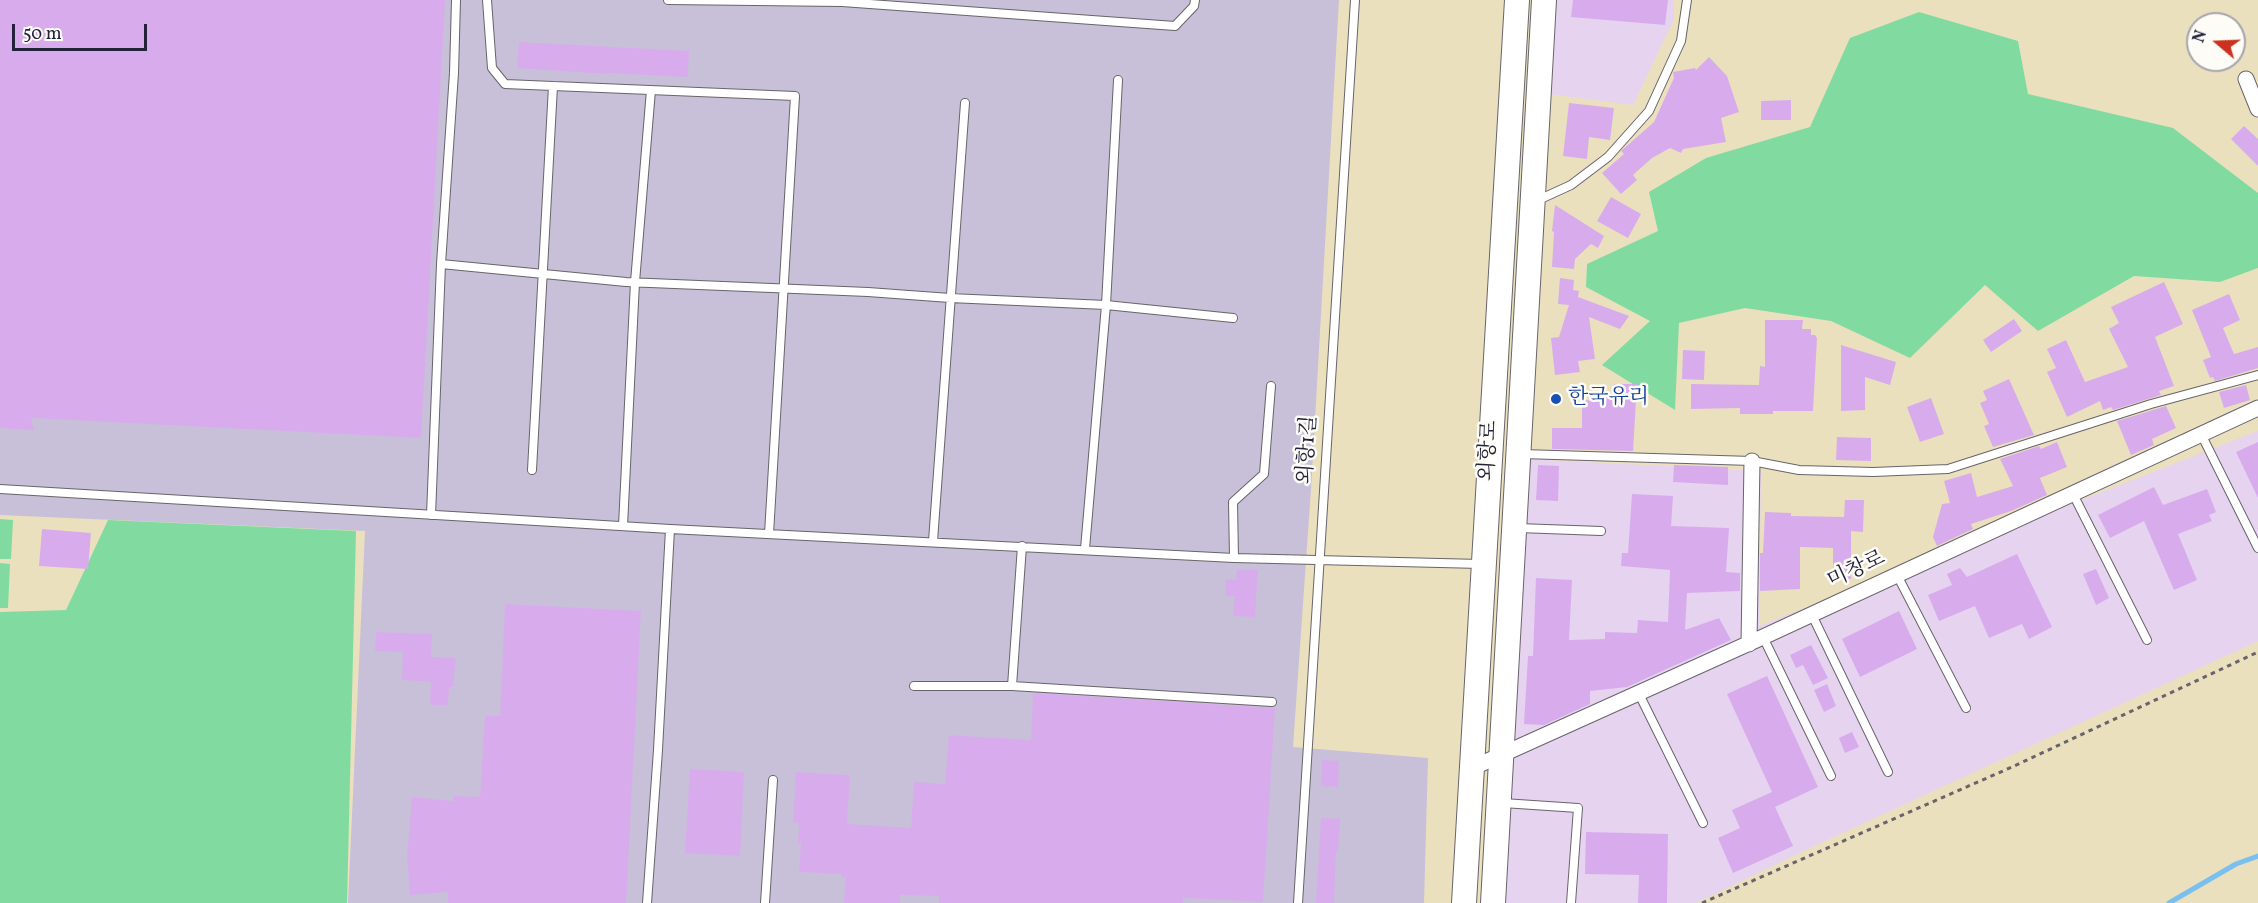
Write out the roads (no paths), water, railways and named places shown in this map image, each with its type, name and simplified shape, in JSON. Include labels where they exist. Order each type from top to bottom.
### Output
[{"type":"main road","name":"외항로","points":[[1464,903],[1517,0]]},
{"type":"main road","name":"외항로","points":[[1493,903],[1544,0]]},
{"type":"street","points":[[2246,79],[2258,109]]},
{"type":"street","name":"미창로","points":[[1472,768],[1812,615],[2258,408]]},
{"type":"street","points":[[1752,461],[1756,640]]},
{"type":"lane","points":[[431,515],[441,264],[454,73],[456,0]]},
{"type":"lane","points":[[487,0],[492,68],[504,84],[795,96],[769,534]]},
{"type":"lane","points":[[668,0],[842,2],[1175,26],[1194,6],[1195,0]]},
{"type":"lane","name":"외항1길","points":[[1298,903],[1355,0]]},
{"type":"lane","points":[[1532,203],[1571,185],[1608,157],[1649,111],[1682,41],[1687,0]]},
{"type":"lane","points":[[1085,549],[1106,305],[1118,80]]},
{"type":"lane","points":[[532,470],[553,86]]},
{"type":"lane","points":[[623,526],[635,282],[651,90]]},
{"type":"lane","points":[[933,541],[965,103]]},
{"type":"lane","points":[[441,264],[635,282],[1106,305],[1233,318]]},
{"type":"lane","points":[[1517,453],[1752,461],[1809,470],[1873,472],[1948,468],[2151,404],[2258,375]]},
{"type":"lane","points":[[1234,558],[1233,502],[1264,474],[1271,386]]},
{"type":"lane","points":[[2201,434],[2258,548]]},
{"type":"lane","points":[[0,489],[669,529],[1234,558],[1484,564]]},
{"type":"lane","points":[[2073,494],[2147,639]]},
{"type":"lane","points":[[1513,527],[1601,531]]},
{"type":"lane","points":[[647,903],[658,750],[669,529]]},
{"type":"lane","points":[[1012,686],[1022,546]]},
{"type":"lane","points":[[1897,575],[1966,708]]},
{"type":"lane","points":[[1812,615],[1888,772]]},
{"type":"lane","points":[[1756,640],[1831,776]]},
{"type":"lane","points":[[914,686],[1012,686],[1272,702]]},
{"type":"lane","points":[[1639,693],[1703,823]]},
{"type":"lane","points":[[765,903],[773,780]]},
{"type":"lane","points":[[1498,802],[1578,808],[1571,903]]},
{"type":"waterway","points":[[2169,903],[2236,864],[2258,856]]},
{"type":"place","name":"한국유리","points":[[1556,399]]}]
